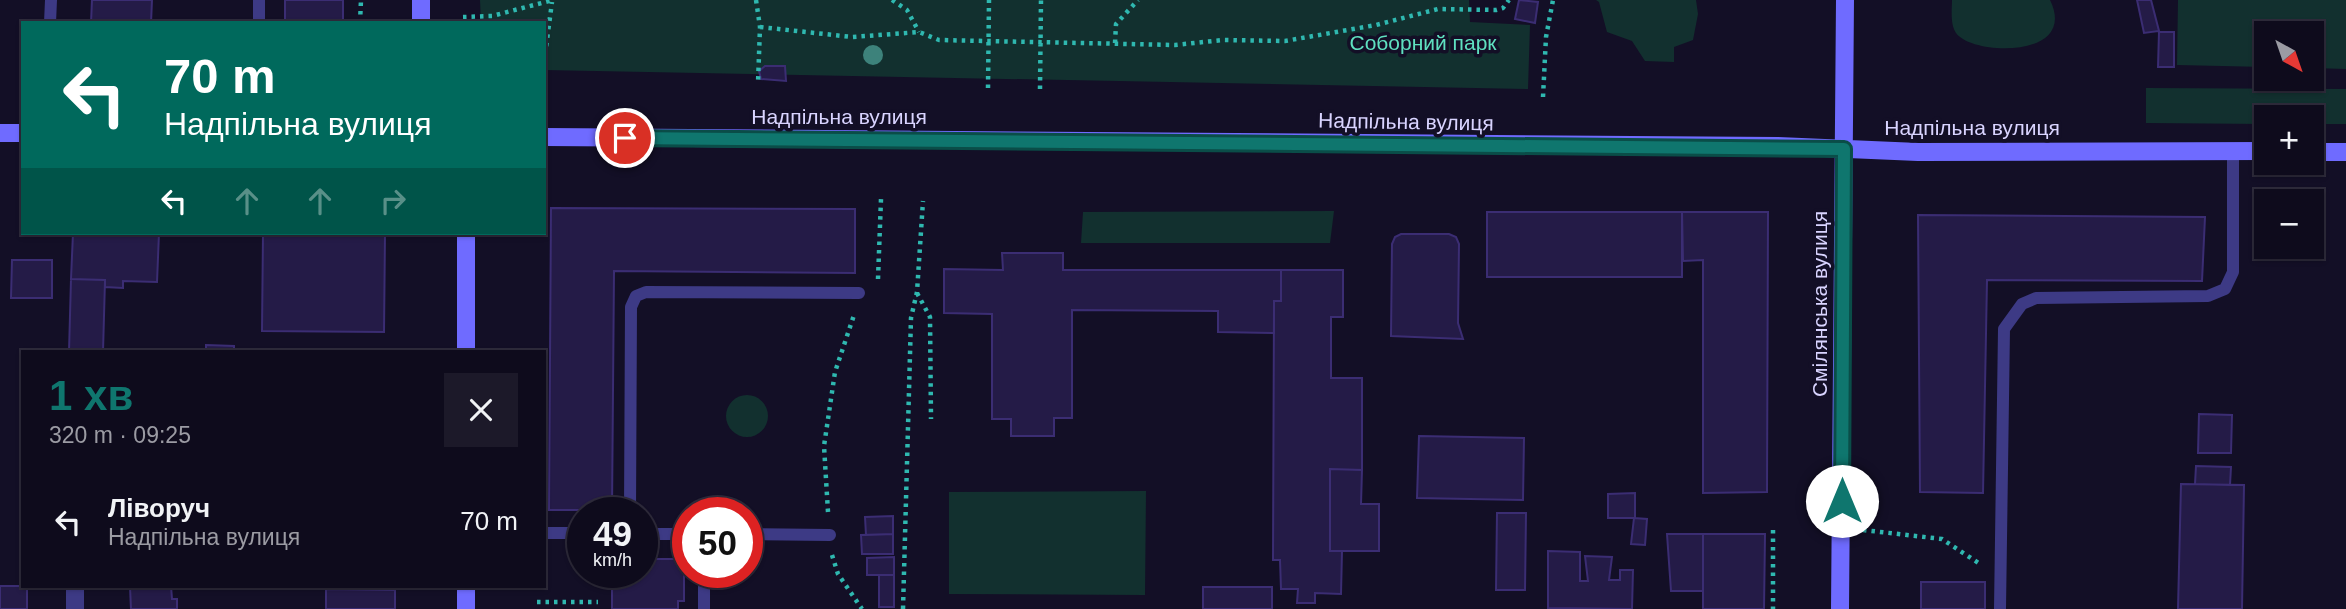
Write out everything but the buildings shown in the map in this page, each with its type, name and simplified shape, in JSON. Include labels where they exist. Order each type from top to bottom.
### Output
[{"type":"main road","points":[[421,0],[421,21]]},
{"type":"main road","name":"Смілянська вулиця","points":[[1840,609],[1845,0]]},
{"type":"main road","points":[[0,133],[21,133]]},
{"type":"main road","name":"Надпільна вулиця","points":[[546,137],[2254,151]]},
{"type":"main road","points":[[2324,152],[2346,152]]},
{"type":"main road","points":[[466,235],[466,350]]},
{"type":"main road","points":[[466,588],[466,609]]},
{"type":"street","points":[[75,588],[75,609]]},
{"type":"lane","points":[[50,21],[51,0]]},
{"type":"lane","points":[[259,0],[259,21]]},
{"type":"lane","points":[[2000,609],[2002,345],[2012,316],[2029,301],[2052,295],[2208,296],[2225,289],[2233,272],[2233,151]]},
{"type":"lane","points":[[630,497],[631,307],[636,296],[646,292],[859,293]]},
{"type":"lane","points":[[546,533],[567,533]]},
{"type":"lane","points":[[763,534],[830,535]]},
{"type":"lane","points":[[704,588],[704,609]]},
{"type":"path","points":[[360,21],[361,0]]},
{"type":"path","points":[[756,0],[760,27],[758,83]]},
{"type":"path","points":[[892,0],[907,10],[919,32]]},
{"type":"path","points":[[988,88],[989,0]]},
{"type":"path","points":[[1040,89],[1041,0]]},
{"type":"path","points":[[1115,43],[1116,24],[1138,0]]},
{"type":"path","points":[[760,27],[852,37],[919,32],[939,40],[1175,45],[1223,40],[1304,39],[1437,9],[1496,10],[1503,8],[1509,0]]},
{"type":"path","points":[[1543,97],[1546,37],[1553,0]]},
{"type":"path","points":[[463,18],[492,16],[554,1],[546,51]]},
{"type":"path","points":[[862,609],[838,574],[830,535],[824,446],[835,372],[850,331],[859,293],[876,288],[881,199]]},
{"type":"path","points":[[904,609],[911,318],[917,292],[923,201]]},
{"type":"path","points":[[917,292],[930,317],[931,419]]},
{"type":"path","points":[[1842,528],[1942,539],[2000,578]]},
{"type":"path","points":[[1773,530],[1773,609]]},
{"type":"path","points":[[537,602],[598,602]]},
{"type":"green space","name":"Соборний парк","points":[[480,0],[1469,0],[1470,22],[1530,25],[1528,89],[546,70],[546,21],[481,21]]},
{"type":"green space","points":[[1596,0],[1696,0],[1698,14],[1693,40],[1674,47],[1674,62],[1645,61],[1632,41],[1607,32],[1599,2]]},
{"type":"green space","points":[[1952,0],[2050,0],[2055,19],[2050,33],[2037,42],[2020,47],[1982,46],[1966,41],[1956,33],[1952,21]]},
{"type":"green space","points":[[2178,0],[2346,0],[2346,69],[2324,68],[2324,21],[2254,21],[2254,67],[2177,65]]},
{"type":"green space","points":[[2146,88],[2254,89],[2254,91],[2346,89],[2346,124],[2324,124],[2324,105],[2254,105],[2254,124],[2146,123]]},
{"type":"green space","points":[[1334,211],[1330,243],[1081,243],[1083,212]]},
{"type":"green space","points":[[747,395],[762,401],[768,416],[762,431],[747,437],[732,431],[726,416],[732,401]]},
{"type":"green space","points":[[1146,491],[1145,595],[949,594],[949,492]]},
{"type":"route","points":[[625,138],[1778,146],[1844,149],[1842,501]]}]
